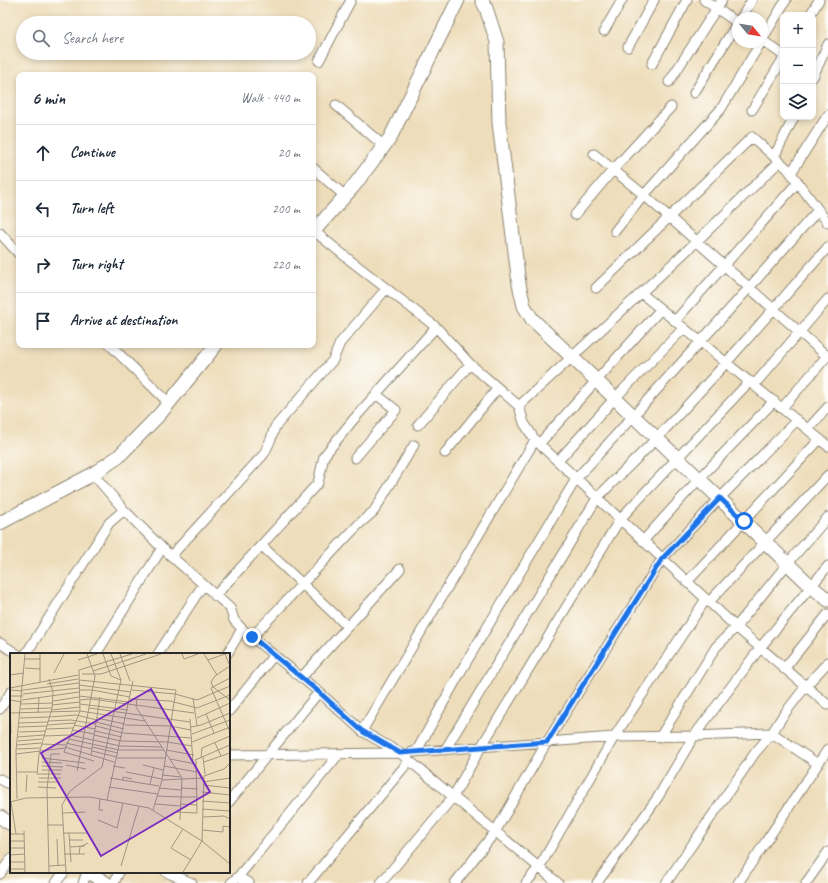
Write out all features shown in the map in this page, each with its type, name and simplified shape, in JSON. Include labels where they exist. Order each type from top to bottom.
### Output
[{"type":"street","points":[[319,61],[351,0]]},
{"type":"street","points":[[316,230],[345,196],[390,138],[458,0]]},
{"type":"street","points":[[482,0],[497,42],[499,124],[519,284],[524,306],[532,319],[572,358],[811,586],[828,600]]},
{"type":"street","points":[[604,31],[622,0]]},
{"type":"street","points":[[628,47],[654,0]]},
{"type":"street","points":[[652,64],[687,0]]},
{"type":"street","points":[[704,0],[732,18]]},
{"type":"street","points":[[669,82],[722,0]]},
{"type":"street","points":[[744,12],[752,0]]},
{"type":"street","points":[[768,31],[786,0]]},
{"type":"street","points":[[812,12],[819,0]]},
{"type":"street","points":[[694,93],[732,32]]},
{"type":"street","points":[[816,70],[828,44]]},
{"type":"street","points":[[768,45],[780,53]]},
{"type":"street","points":[[615,231],[644,195],[721,109],[758,48]]},
{"type":"street","points":[[752,110],[780,65]]},
{"type":"street","points":[[336,105],[384,146]]},
{"type":"street","points":[[575,216],[671,107]]},
{"type":"street","points":[[791,173],[828,115]]},
{"type":"street","points":[[519,406],[696,242],[776,159],[793,120]]},
{"type":"street","points":[[596,288],[752,137],[791,173],[828,223]]},
{"type":"street","points":[[594,154],[644,195],[828,356],[782,408]]},
{"type":"street","points":[[316,171],[345,196]]},
{"type":"street","points":[[675,321],[798,182]]},
{"type":"street","points":[[416,752],[461,671],[576,479],[818,210]]},
{"type":"street","points":[[0,233],[16,251]]},
{"type":"street","points":[[316,234],[436,328],[470,364],[519,406],[524,422],[537,442],[707,601],[784,669],[828,705]]},
{"type":"street","points":[[445,750],[597,498],[656,438],[726,363],[828,247]]},
{"type":"street","points":[[171,556],[264,454],[276,427],[333,360],[340,343],[386,289]]},
{"type":"street","points":[[641,293],[828,446]]},
{"type":"street","points":[[381,883],[453,797],[481,747],[620,519],[677,458],[752,383],[828,299]]},
{"type":"street","points":[[362,731],[537,442],[661,309]]},
{"type":"street","points":[[215,596],[318,483],[324,456],[353,420],[436,328]]},
{"type":"street","points":[[558,461],[615,398],[684,328]]},
{"type":"street","points":[[113,348],[169,403]]},
{"type":"street","points":[[0,522],[93,474],[118,457],[160,414],[214,348]]},
{"type":"street","points":[[418,425],[470,364]]},
{"type":"street","points":[[445,453],[498,388]]},
{"type":"street","points":[[355,458],[396,410],[376,394]]},
{"type":"street","points":[[643,541],[699,479],[774,401]]},
{"type":"street","points":[[808,429],[828,407]]},
{"type":"street","points":[[455,883],[495,832],[547,742],[662,559],[797,420]]},
{"type":"street","points":[[687,582],[820,439]]},
{"type":"street","points":[[252,637],[358,525],[374,511],[414,445]]},
{"type":"street","points":[[93,474],[124,510],[162,548],[230,608],[234,620],[242,629],[319,692],[362,731],[400,753],[558,883]]},
{"type":"street","points":[[526,883],[538,868],[614,737],[707,601],[766,543],[828,476]]},
{"type":"street","points":[[27,653],[109,523],[124,510]]},
{"type":"street","points":[[660,737],[716,646],[736,627],[828,517]]},
{"type":"street","points":[[261,545],[346,626]]},
{"type":"street","points":[[97,653],[162,548]]},
{"type":"street","points":[[597,883],[658,797],[694,736],[760,648],[828,566]]},
{"type":"street","points":[[301,678],[346,626],[400,568]]},
{"type":"street","points":[[159,653],[203,585]]},
{"type":"street","points":[[784,669],[828,614]]},
{"type":"street","points":[[228,653],[242,629]]},
{"type":"street","points":[[0,643],[15,653]]},
{"type":"street","points":[[230,710],[274,655]]},
{"type":"street","points":[[666,883],[755,753],[772,733],[782,717],[806,686],[828,662]]},
{"type":"street","points":[[230,801],[319,692]]},
{"type":"street","points":[[0,709],[10,694]]},
{"type":"street","points":[[230,755],[400,753],[614,737],[772,733],[818,764]]},
{"type":"street","points":[[738,883],[828,749]]},
{"type":"street","points":[[249,883],[234,880],[339,754]]},
{"type":"street","points":[[308,883],[409,760]]},
{"type":"street","points":[[0,779],[10,784]]},
{"type":"street","points":[[0,817],[10,823]]},
{"type":"street","points":[[806,883],[828,852]]},
{"type":"street","points":[[0,874],[10,860]]},
{"type":"street","points":[[56,883],[63,873]]},
{"type":"street","points":[[83,883],[88,873]]},
{"type":"street","points":[[90,873],[106,883]]},
{"type":"street","points":[[114,883],[119,873]]},
{"type":"street","points":[[169,873],[192,883]]},
{"type":"route","points":[[252,637],[319,692],[362,731],[400,753],[547,742],[662,559],[720,498],[744,521]]}]
